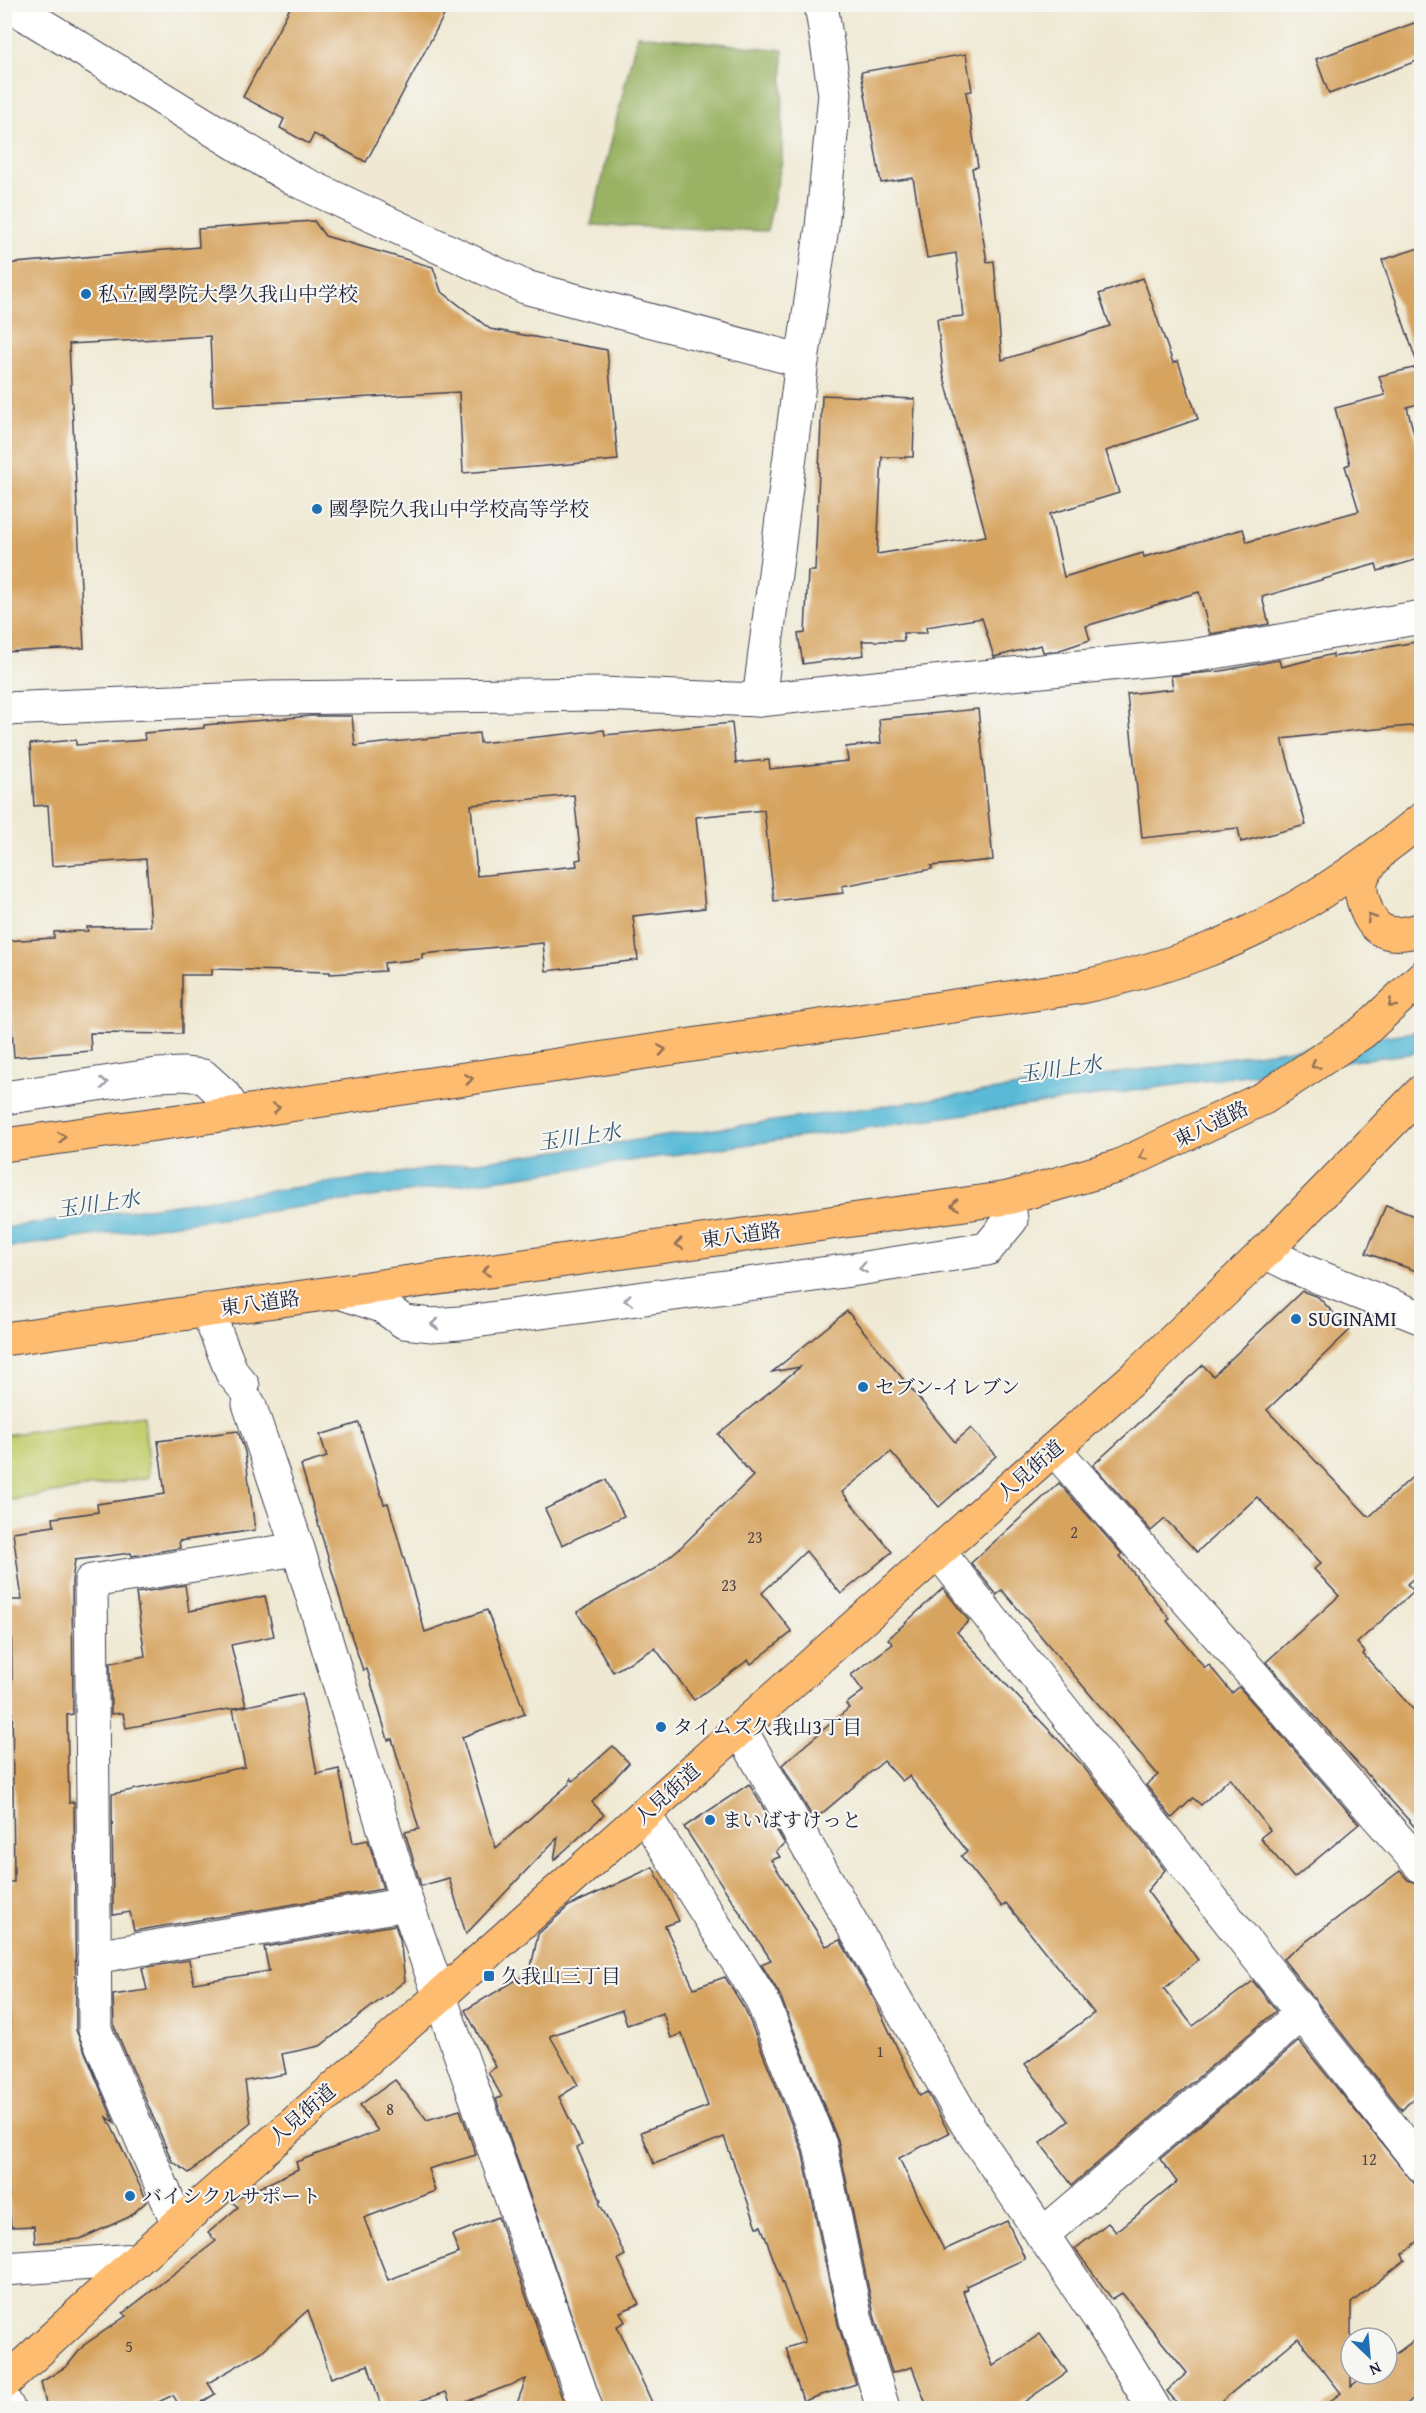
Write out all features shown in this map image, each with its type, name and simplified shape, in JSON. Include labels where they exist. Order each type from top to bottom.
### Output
[{"type":"main road","points":[[4,1145],[236,1113],[1081,987],[1137,974],[1200,953],[1252,931],[1319,894],[1382,851],[1422,819]]},
{"type":"main road","points":[[1382,851],[1368,867],[1361,880],[1361,894],[1372,923],[1380,930],[1394,934],[1408,934],[1422,929]]},
{"type":"main road","name":"東八道路","points":[[4,1339],[1008,1198],[1119,1167],[1264,1098],[1363,1032],[1422,977]]},
{"type":"main road","name":"人見街道","points":[[4,2383],[137,2260],[441,1995],[1140,1372],[1265,1252],[1422,1091]]},
{"type":"street","points":[[8,4],[292,177],[525,287],[802,361]]},
{"type":"street","points":[[759,700],[802,361],[822,227],[835,94],[821,4]]},
{"type":"street","points":[[4,708],[281,698],[601,694],[759,700],[1197,655],[1422,617]]},
{"type":"street","points":[[4,1098],[157,1075],[183,1074],[203,1076],[223,1094],[236,1113]]},
{"type":"street","points":[[339,1292],[382,1306],[404,1322],[432,1325],[846,1271],[987,1249],[1011,1220],[1008,1198]]},
{"type":"street","points":[[1265,1252],[1299,1269],[1422,1318]]},
{"type":"street","points":[[207,1310],[232,1373],[246,1395],[298,1549],[407,1904],[586,2409]]},
{"type":"street","points":[[1054,1449],[1421,1864]]},
{"type":"street","points":[[178,2224],[95,2031],[91,1581],[298,1549]]},
{"type":"street","points":[[938,1551],[1422,2166]]},
{"type":"street","points":[[740,1729],[967,2124],[1099,2318],[1154,2409]]},
{"type":"street","points":[[644,1815],[762,2000],[771,2021],[820,2145],[856,2319],[883,2409]]},
{"type":"street","points":[[94,1957],[407,1904]]},
{"type":"street","points":[[1042,2235],[1303,2013]]},
{"type":"street","points":[[4,2269],[137,2260]]},
{"type":"street","points":[[4,2401],[8,2409]]},
{"type":"green space","points":[[637,35],[783,50],[782,161],[767,231],[591,225]]},
{"type":"green space","points":[[144,1415],[149,1477],[5,1501],[5,1435]]},
{"type":"water","points":[[1421,1031],[1421,1052],[5,1248],[4,1228]]},
{"type":"building","points":[[292,4],[450,4],[366,162],[314,134],[309,144],[280,128],[284,119],[243,97]]},
{"type":"building","points":[[1422,20],[1422,59],[1329,94],[1316,59]]},
{"type":"building","points":[[966,54],[972,91],[966,92],[978,167],[972,168],[987,262],[994,261],[1002,360],[1110,326],[1099,294],[1143,278],[1173,363],[1178,361],[1198,419],[1106,451],[1119,493],[1050,514],[1064,577],[1143,553],[1144,557],[1243,529],[1247,542],[1359,511],[1345,466],[1350,464],[1335,408],[1385,395],[1379,376],[1422,366],[1422,403],[1407,407],[1422,464],[1422,558],[1378,571],[1376,564],[1262,597],[1269,624],[1210,634],[1199,592],[1086,626],[1090,640],[1057,651],[1043,652],[1041,645],[994,657],[982,618],[926,627],[927,633],[903,633],[904,641],[862,641],[864,655],[803,664],[798,634],[805,633],[808,571],[815,571],[822,395],[915,399],[913,457],[882,457],[877,554],[986,536],[943,373],[937,319],[963,316],[956,253],[927,258],[913,178],[881,183],[861,72]]},
{"type":"building","points":[[314,221],[325,236],[433,267],[441,291],[490,329],[607,350],[618,460],[463,473],[459,392],[213,406],[210,336],[69,344],[84,648],[4,652],[4,264],[199,247],[198,229]]},
{"type":"building","points":[[1422,247],[1422,359],[1416,360],[1382,260]]},
{"type":"building","points":[[1421,641],[1422,725],[1282,739],[1306,825],[1241,842],[1238,828],[1142,838],[1127,694],[1173,689],[1171,676],[1221,671],[1279,660],[1281,667],[1333,654],[1333,657]]},
{"type":"building","points":[[978,709],[993,860],[931,866],[932,869],[842,886],[843,893],[774,901],[764,810],[696,817],[705,908],[633,916],[638,960],[546,971],[543,943],[422,954],[422,959],[384,963],[385,971],[330,974],[330,972],[212,969],[212,975],[182,975],[182,1034],[90,1033],[91,1051],[14,1057],[9,983],[4,983],[4,941],[54,938],[54,932],[88,931],[87,927],[151,926],[146,859],[52,866],[48,805],[34,806],[30,744],[76,740],[76,745],[145,740],[144,733],[204,728],[204,725],[311,716],[352,716],[355,746],[479,733],[480,743],[604,730],[605,735],[732,723],[736,763],[769,760],[770,769],[848,761],[846,747],[881,743],[879,719]],"holes":[[[574,795],[581,859],[576,860],[577,866],[477,876],[471,805]]]},
{"type":"building","points":[[1386,1205],[1422,1219],[1422,1273],[1366,1253]]},
{"type":"building","points":[[1302,1291],[1318,1297],[1350,1330],[1267,1410],[1369,1517],[1422,1468],[1422,1571],[1407,1584],[1414,1591],[1357,1643],[1365,1652],[1363,1654],[1422,1719],[1422,1835],[1266,1662],[1339,1596],[1314,1569],[1321,1563],[1257,1497],[1197,1552],[1165,1519],[1151,1531],[1093,1465],[1203,1365],[1213,1376]]},
{"type":"building","points":[[847,1311],[955,1442],[971,1428],[996,1456],[939,1507],[891,1452],[842,1492],[892,1552],[841,1594],[806,1551],[762,1593],[792,1632],[751,1664],[748,1660],[694,1700],[655,1648],[613,1672],[577,1612],[656,1568],[682,1546],[753,1476],[718,1434],[800,1367],[772,1372]]},
{"type":"building","points":[[359,1423],[384,1504],[388,1503],[425,1632],[487,1610],[525,1714],[462,1737],[496,1848],[569,1784],[571,1778],[573,1781],[613,1746],[629,1763],[592,1802],[604,1815],[554,1860],[558,1837],[466,1934],[449,1878],[421,1886],[405,1832],[419,1829],[392,1739],[388,1740],[367,1669],[363,1670],[349,1629],[301,1465],[327,1457],[320,1435]]},
{"type":"building","points":[[238,1431],[245,1452],[255,1530],[179,1541],[180,1548],[132,1556],[131,1553],[75,1560],[72,1581],[73,1714],[67,1715],[69,1803],[74,1802],[76,2030],[114,2122],[107,2117],[147,2201],[129,2217],[80,2239],[35,2243],[34,2226],[11,2227],[6,2151],[4,2152],[4,2033],[10,2033],[8,1951],[4,1951],[4,1914],[7,1914],[8,1882],[14,1882],[11,1600],[22,1600],[13,1532],[54,1526],[53,1518],[98,1512],[97,1504],[165,1494],[158,1441]]},
{"type":"building","points":[[606,1480],[624,1516],[562,1545],[545,1509]]},
{"type":"building","points":[[1059,1483],[1122,1554],[1120,1556],[1170,1619],[1167,1621],[1205,1668],[1209,1665],[1232,1693],[1239,1687],[1359,1824],[1294,1878],[1260,1838],[1270,1830],[1230,1778],[1201,1805],[1193,1798],[1172,1818],[1146,1785],[1158,1775],[1002,1590],[997,1595],[971,1563]]},
{"type":"building","points":[[185,1585],[189,1611],[265,1596],[274,1636],[231,1645],[246,1706],[126,1728],[123,1713],[111,1714],[110,1663],[145,1656],[136,1593]]},
{"type":"building","points":[[943,1588],[969,1621],[957,1632],[1082,1765],[1165,1870],[1147,1891],[1198,1960],[1164,1989],[1193,2026],[1253,1981],[1276,2011],[1072,2185],[1040,2143],[1069,2121],[1025,2064],[1094,2013],[1006,1903],[1002,1907],[961,1856],[967,1851],[909,1776],[902,1781],[884,1761],[814,1820],[782,1765],[849,1708],[846,1704],[863,1691],[851,1675],[893,1644],[888,1639]]},
{"type":"building","points":[[302,1694],[317,1774],[339,1769],[353,1843],[368,1840],[383,1889],[134,1931],[130,1912],[113,1915],[112,1794],[245,1767],[233,1709]]},
{"type":"building","points":[[749,1784],[785,1844],[776,1851],[780,1857],[771,1860],[826,1946],[840,1940],[875,2001],[920,2096],[927,2092],[949,2133],[899,2158],[944,2250],[1007,2221],[1025,2259],[966,2286],[967,2289],[963,2291],[993,2366],[1040,2334],[1067,2372],[1014,2409],[928,2409],[912,2367],[892,2373],[874,2315],[838,2141],[779,1993],[761,1964],[771,1960],[684,1827]]},
{"type":"building","points":[[653,1867],[679,1921],[665,1926],[694,1988],[725,1977],[745,2009],[802,2150],[838,2324],[856,2384],[803,2401],[786,2348],[805,2342],[761,2226],[757,2227],[724,2137],[654,2164],[641,2132],[708,2106],[682,2034],[671,2038],[663,2013],[627,2025],[622,2010],[550,2036],[578,2085],[559,2097],[582,2145],[577,2148],[601,2201],[599,2202],[625,2255],[618,2259],[639,2304],[620,2312],[625,2322],[617,2326],[655,2409],[604,2409],[496,2099],[502,2097],[488,2072],[496,2067],[465,2010],[530,1972],[538,1934],[569,1906]]},
{"type":"building","points":[[1400,1871],[1408,1880],[1422,1885],[1422,2089],[1402,2110],[1283,1959]]},
{"type":"building","points":[[395,1925],[400,1939],[405,1981],[320,2046],[282,2054],[286,2074],[245,2081],[251,2123],[189,2173],[172,2161],[114,2026],[113,1995],[147,1990],[142,1968],[189,1960],[194,1983],[269,1971],[264,1947]]},
{"type":"building","points":[[1299,2041],[1422,2193],[1422,2238],[1402,2255],[1405,2260],[1351,2303],[1351,2326],[1339,2326],[1339,2386],[1399,2386],[1399,2351],[1422,2335],[1422,2391],[1401,2409],[1319,2409],[1341,2393],[1298,2338],[1212,2409],[1182,2409],[1167,2391],[1187,2373],[1122,2293],[1112,2299],[1075,2249],[1108,2223],[1116,2232],[1177,2182],[1160,2159]]},
{"type":"building","points":[[395,2080],[427,2120],[460,2110],[476,2155],[428,2169],[435,2191],[364,2218],[388,2280],[459,2253],[452,2235],[498,2217],[566,2409],[515,2409],[526,2379],[452,2407],[446,2392],[396,2409],[382,2409],[368,2365],[331,2378],[308,2310],[261,2352],[208,2383],[215,2394],[191,2409],[181,2409],[173,2395],[144,2409],[47,2409],[41,2382],[67,2366],[84,2345],[126,2316],[123,2313],[216,2241],[208,2233],[238,2207],[232,2202],[234,2200],[298,2169],[296,2162],[378,2131],[360,2105]]},
{"type":"place","name":"私立國學院大學久我山中学校","points":[[86,294]]},
{"type":"place","name":"國學院久我山中学校高等学校","points":[[317,509]]},
{"type":"place","name":"SUGINAMI","points":[[1296,1319]]},
{"type":"place","name":"セブン-イレブン","points":[[863,1387]]},
{"type":"place","name":"タイムズ久我山3丁目","points":[[661,1727]]},
{"type":"place","name":"まいばすけっと","points":[[710,1820]]},
{"type":"place","name":"久我山三丁目","points":[[489,1976]]},
{"type":"place","name":"バイシクルサポート","points":[[130,2196]]},
{"type":"water label","name":"玉川上水","points":[[1060,1069]]},
{"type":"water label","name":"玉川上水","points":[[579,1137]]},
{"type":"water label","name":"玉川上水","points":[[98,1204]]}]
